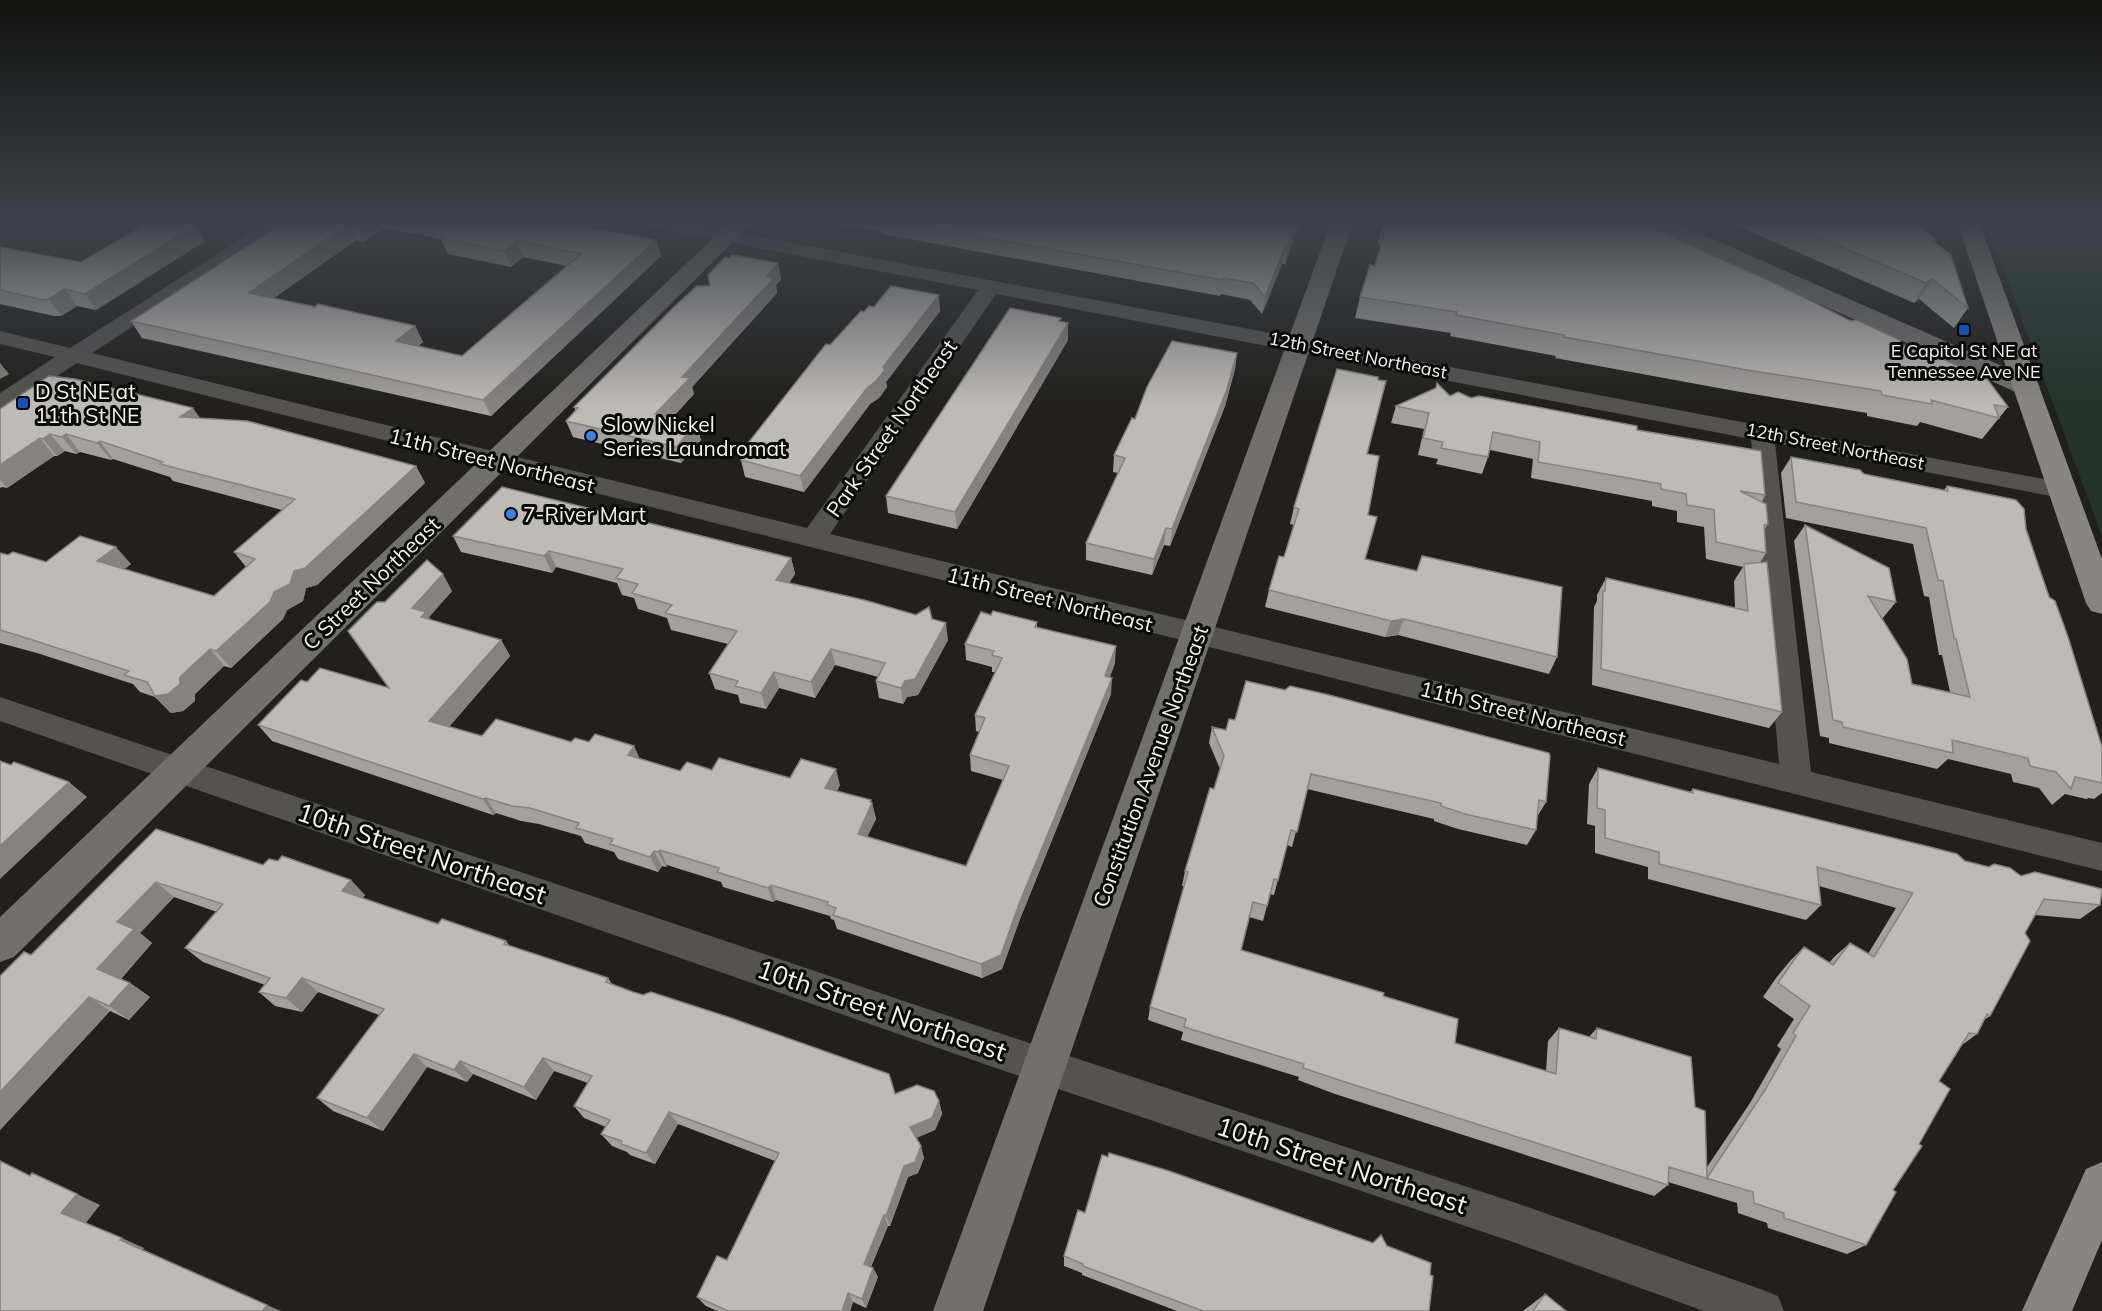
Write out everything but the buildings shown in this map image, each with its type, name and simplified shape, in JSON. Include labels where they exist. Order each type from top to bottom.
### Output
[{"type":"main road","name":"C Street Northeast","points":[[0,944],[679,283]]},
{"type":"main road","name":"Constitution Avenue Northeast","points":[[958,1311],[1320,283]]},
{"type":"main road","points":[[1790,283],[2026,387]]},
{"type":"main road","points":[[1990,283],[2102,603]]},
{"type":"main road","points":[[2047,1311],[2102,1185]]},
{"type":"street","points":[[0,404],[185,283]]},
{"type":"street","name":"12th Street Northeast","points":[[978,283],[2061,490]]},
{"type":"street","name":"Park Street Northeast","points":[[812,540],[991,286]]},
{"type":"street","name":"11th Street Northeast","points":[[0,337],[812,540],[2102,856]]},
{"type":"street","points":[[1762,432],[1796,780]]},
{"type":"street","name":"10th Street Northeast","points":[[0,710],[1045,1066],[1513,1222],[1763,1311]]},
{"type":"green space","points":[[2009,283],[2102,283],[2102,536]]},
{"type":"place","name":"E Capitol St NE at Tennessee Ave NE","points":[[1964,330]]},
{"type":"place","name":"D St NE at 11th St NE","points":[[23,403]]},
{"type":"place","name":"Slow Nickel Series Laundromat","points":[[591,436]]},
{"type":"place","name":"7-River Mart","points":[[511,514]]}]
